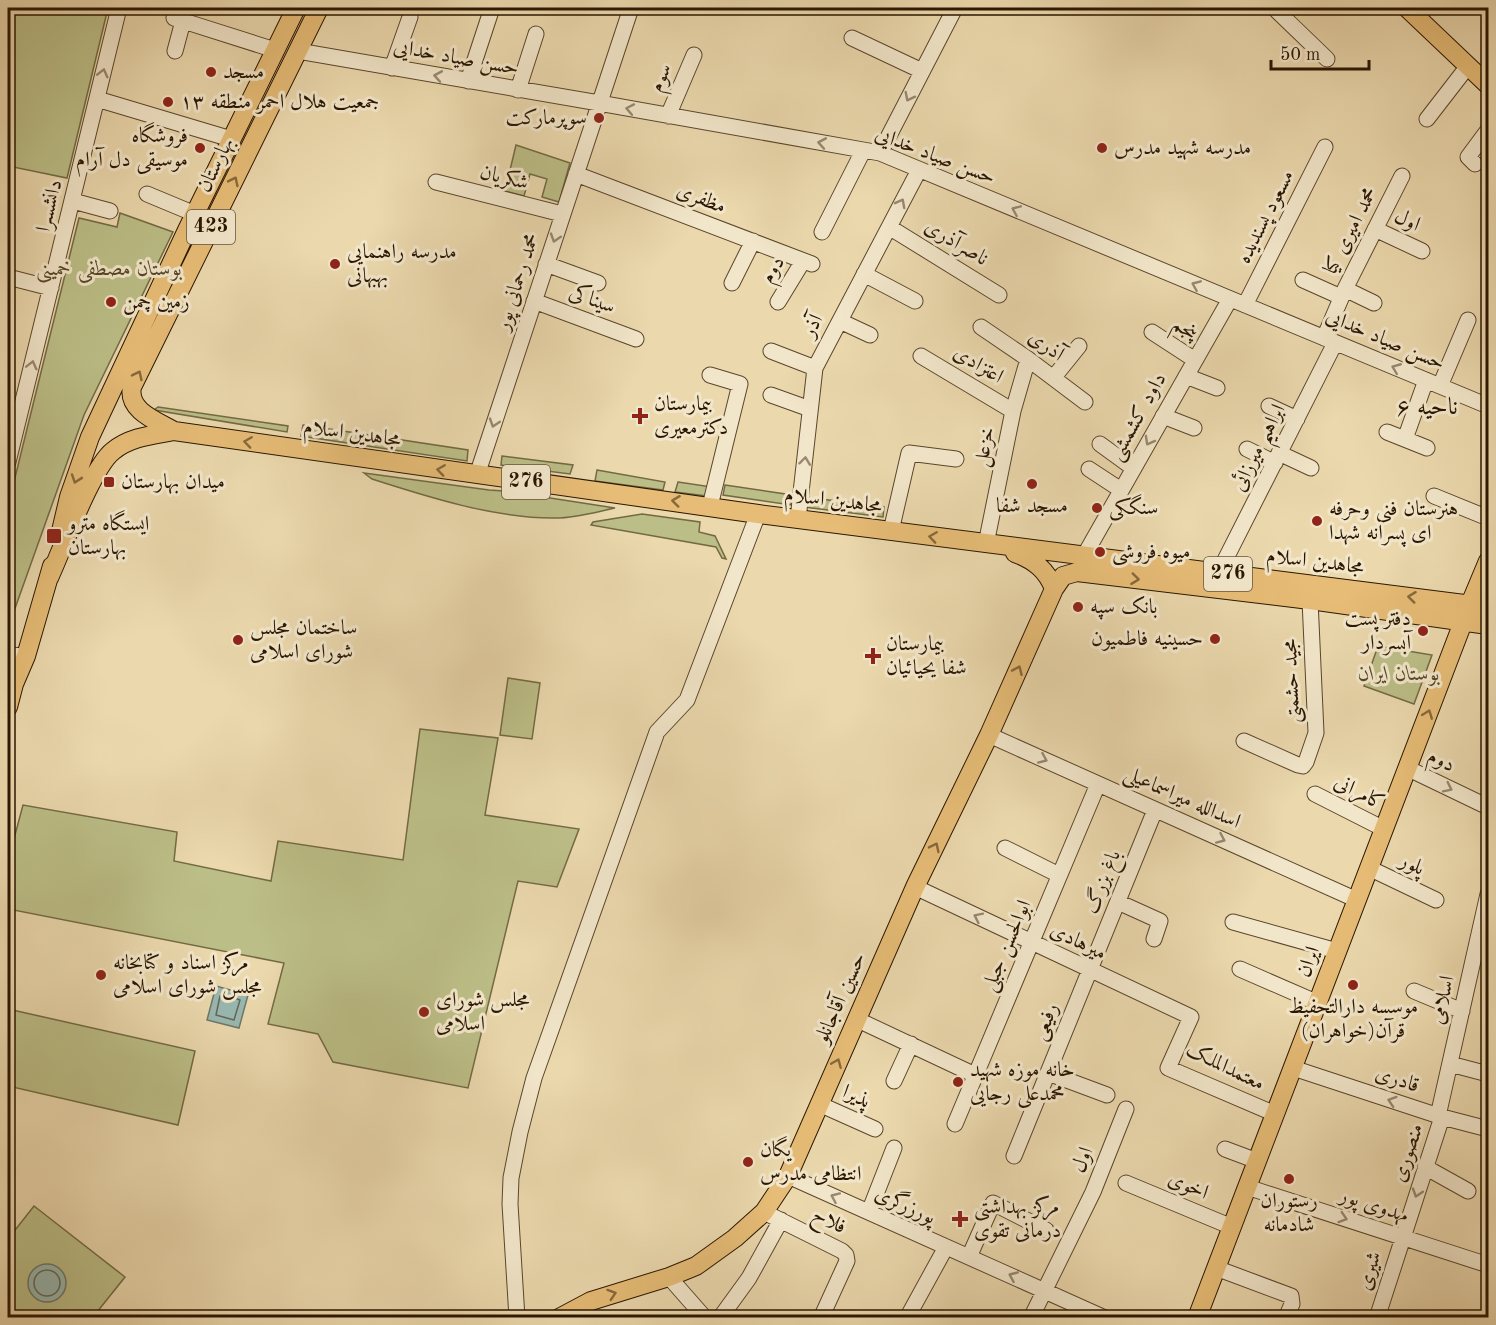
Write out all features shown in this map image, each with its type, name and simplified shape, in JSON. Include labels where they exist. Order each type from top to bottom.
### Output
[{"type":"main road","name":"بهارستان","points":[[49,578],[69,497],[90,437],[231,139],[296,8]]},
{"type":"main road","name":"بهارستان","points":[[174,431],[138,409],[131,397],[132,387],[319,8]]},
{"type":"main road","points":[[1407,8],[1488,85]]},
{"type":"main road","name":"بهارستان","points":[[8,707],[17,656],[96,472],[108,455],[131,440],[174,431]]},
{"type":"main road","name":"مجاهدین اسلام","points":[[174,431],[477,475],[986,544],[1080,564],[1488,625]]},
{"type":"main road","points":[[986,544],[1024,556],[1038,564],[1050,577],[1054,589]]},
{"type":"main road","name":"ایران","points":[[1197,1317],[1488,561]]},
{"type":"main road","points":[[1054,589],[1063,576],[1080,564]]},
{"type":"main road","name":"مجاهدین اسلام","points":[[1080,564],[1219,572],[1488,607]]},
{"type":"main road","name":"حسین آقاجانلو","points":[[559,1317],[591,1301],[669,1277],[696,1266],[735,1238],[764,1212],[788,1176],[915,887],[989,735],[1054,589]]},
{"type":"street","name":"دانشسرا","points":[[8,462],[119,8]]},
{"type":"street","points":[[468,81],[492,8]]},
{"type":"street","name":"محمد رحمانی پور","points":[[477,475],[631,8]]},
{"type":"street","points":[[880,153],[955,8]]},
{"type":"street","points":[[1274,8],[1327,59]]},
{"type":"street","points":[[175,51],[179,14],[275,50]]},
{"type":"street","points":[[392,68],[411,17]]},
{"type":"street","points":[[518,90],[536,34]]},
{"type":"street","points":[[852,38],[922,71]]},
{"type":"street","name":"حسن صیاد خدایی","points":[[298,51],[880,153],[1488,406]]},
{"type":"street","name":"سوم","points":[[668,116],[694,56]]},
{"type":"street","points":[[1427,119],[1468,66]]},
{"type":"street","points":[[97,99],[231,139]]},
{"type":"street","points":[[1475,164],[1468,157],[1488,130]]},
{"type":"street","name":"مسعود پسندیده","points":[[1245,305],[1325,147]]},
{"type":"street","points":[[822,232],[863,151]]},
{"type":"street","name":"آذر","points":[[798,519],[815,368],[919,170]]},
{"type":"street","name":"مظفری","points":[[576,174],[808,262]]},
{"type":"street","name":"محمد امیری کیا","points":[[1330,340],[1343,293],[1402,176]]},
{"type":"street","name":"شکریان","points":[[436,182],[562,214]]},
{"type":"street","points":[[147,194],[195,214]]},
{"type":"street","points":[[73,201],[110,211]]},
{"type":"street","name":"ناصرآذری","points":[[889,227],[999,295]]},
{"type":"street","name":"اول","points":[[1375,229],[1422,251]]},
{"type":"street","points":[[732,283],[753,241]]},
{"type":"street","name":"دوم","points":[[778,302],[808,262]]},
{"type":"street","points":[[546,264],[598,283]]},
{"type":"street","points":[[864,274],[915,301]]},
{"type":"street","points":[[8,277],[51,288]]},
{"type":"street","points":[[1304,280],[1374,303]]},
{"type":"street","name":"داود کشمشی","points":[[1080,564],[1230,299]]},
{"type":"street","name":"سیناکی","points":[[534,301],[636,339]]},
{"type":"street","points":[[1405,439],[1468,320]]},
{"type":"street","points":[[840,321],[870,335]]},
{"type":"street","name":"آذری","points":[[981,327],[1086,402]]},
{"type":"street","name":"پنجم","points":[[1152,332],[1195,360]]},
{"type":"street","name":"ابراهیم میرزائی","points":[[1219,572],[1297,419],[1330,340]]},
{"type":"street","points":[[1054,377],[1079,346]]},
{"type":"street","points":[[771,351],[815,368]]},
{"type":"street","name":"اعتزادی","points":[[921,356],[1013,411]]},
{"type":"street","name":"خزعل","points":[[986,544],[1013,411],[1028,359]]},
{"type":"street","points":[[710,375],[740,384],[710,506]]},
{"type":"street","points":[[1186,376],[1217,388]]},
{"type":"street","points":[[771,395],[810,409]]},
{"type":"street","points":[[1269,406],[1297,419]]},
{"type":"street","points":[[1163,416],[1194,428]]},
{"type":"street","points":[[1387,432],[1427,448]]},
{"type":"street","points":[[1100,444],[1134,468]]},
{"type":"street","points":[[1247,449],[1311,468]]},
{"type":"street","points":[[891,531],[909,453],[956,459]]},
{"type":"street","points":[[1089,469],[1121,490]]},
{"type":"street","points":[[1434,496],[1488,518]]},
{"type":"street","points":[[518,1317],[510,1204],[512,1178],[534,1078],[657,732],[687,700],[758,514]]},
{"type":"street","name":"مجید حشمتی","points":[[1244,741],[1298,765],[1303,766],[1306,762],[1316,732],[1310,600]]},
{"type":"street","name":"اسدالله میراسماعیلی","points":[[989,735],[1357,900]]},
{"type":"street","name":"دوم","points":[[1407,768],[1488,807]]},
{"type":"street","name":"ابوالحسن جبلی","points":[[955,1124],[1098,784]]},
{"type":"street","name":"کامرانی","points":[[1315,794],[1384,830]]},
{"type":"street","name":"باغ بزرگ","points":[[1090,971],[1155,810]]},
{"type":"street","points":[[1005,848],[1059,875]]},
{"type":"street","name":"پلور","points":[[1369,868],[1436,900]]},
{"type":"street","name":"میرهادی","points":[[915,887],[1191,1017]]},
{"type":"street","name":"اسلامی","points":[[1440,1117],[1462,1011],[1481,960],[1488,894]]},
{"type":"street","points":[[1118,902],[1160,921],[1154,939]]},
{"type":"street","points":[[1233,922],[1337,951]]},
{"type":"street","points":[[1240,969],[1318,1003]]},
{"type":"street","name":"رفیعی","points":[[1014,1156],[1090,971]]},
{"type":"street","points":[[1414,991],[1462,1011]]},
{"type":"street","name":"معتمدالملک","points":[[1191,1017],[1168,1068],[1275,1114]]},
{"type":"street","points":[[856,1019],[975,1075]]},
{"type":"street","points":[[894,1081],[911,1044]]},
{"type":"street","points":[[1450,1064],[1488,1074]]},
{"type":"street","name":"قادرى","points":[[1293,1068],[1440,1117],[1488,1129]]},
{"type":"street","points":[[1048,1073],[1107,1095]]},
{"type":"street","name":"پذیرا","points":[[819,1104],[875,1129]]},
{"type":"street","name":"اول","points":[[1031,1317],[1093,1192],[1126,1109]]},
{"type":"street","name":"منصوری","points":[[1402,1237],[1440,1117]]},
{"type":"street","points":[[869,1212],[894,1148]]},
{"type":"street","points":[[1225,1149],[1257,1161]]},
{"type":"street","points":[[1425,1167],[1468,1191]]},
{"type":"street","name":"پورزرگری","points":[[788,1176],[1105,1317]]},
{"type":"street","name":"اخوی","points":[[1126,1183],[1232,1227]]},
{"type":"street","name":"مهدوی پور","points":[[1247,1187],[1488,1265]]},
{"type":"street","points":[[969,1257],[993,1203],[1046,1230]]},
{"type":"street","name":"فلاح","points":[[764,1212],[842,1251],[847,1258],[821,1317]]},
{"type":"street","points":[[720,1317],[749,1278],[781,1220]]},
{"type":"street","name":"شیری","points":[[1377,1317],[1402,1237]]},
{"type":"street","points":[[907,1317],[946,1247]]},
{"type":"street","points":[[1216,1268],[1292,1296],[1292,1304],[1286,1317]]},
{"type":"street","points":[[669,1277],[705,1317]]},
{"type":"green space","points":[[8,8],[108,8],[67,178],[8,166]]},
{"type":"green space","points":[[516,145],[570,163],[559,202],[542,197],[547,179],[530,174],[524,196],[505,191]]},
{"type":"green space","name":"بوستان مصطفی خمینی","points":[[120,213],[173,232],[84,415],[8,628],[8,506],[79,218],[117,227]]},
{"type":"green space","points":[[158,407],[288,426],[287,432],[154,410]]},
{"type":"green space","points":[[303,425],[468,450],[467,461],[301,436]]},
{"type":"green space","points":[[502,456],[573,465],[570,474],[501,465]]},
{"type":"green space","points":[[597,470],[665,482],[663,490],[595,481]]},
{"type":"green space","points":[[364,473],[615,508],[563,518],[510,515],[439,500],[372,479]]},
{"type":"green space","points":[[678,482],[712,487],[707,496],[675,492]]},
{"type":"green space","points":[[725,485],[792,495],[791,505],[723,495]]},
{"type":"green space","points":[[805,497],[884,507],[883,517],[804,507]]},
{"type":"green space","points":[[642,514],[700,522],[699,532],[715,536],[726,559],[722,558],[716,547],[591,525],[593,522]]},
{"type":"green space","name":"بوستان ایران","points":[[1378,646],[1432,655],[1414,704],[1364,686]]},
{"type":"green space","points":[[508,678],[540,683],[532,739],[500,735]]},
{"type":"green space","points":[[420,729],[498,738],[485,815],[579,829],[557,887],[518,881],[468,1088],[333,1062],[318,1034],[268,1024],[284,963],[8,909],[8,861],[23,805],[177,832],[174,861],[271,881],[278,841],[403,860]]},
{"type":"green space","points":[[8,1009],[195,1051],[178,1125],[8,1086]]},
{"type":"green space","points":[[34,1206],[125,1277],[93,1317],[8,1317],[8,1239]]},
{"type":"water","points":[[216,986],[248,995],[239,1028],[207,1020]]},
{"type":"water","points":[[47,1264],[60,1270],[66,1283],[60,1296],[47,1302],[34,1296],[28,1283],[34,1270]]},
{"type":"place","name":"مسجد","points":[[211,72]]},
{"type":"place","name":"جمعیت هلال احمر منطقه ۱۳","points":[[168,102]]},
{"type":"place","name":"سوپرمارکت","points":[[599,118]]},
{"type":"place","name":"فروشگاه موسیقی دل آرام","points":[[200,148]]},
{"type":"place","name":"مدرسه شهید مدرس","points":[[1102,148]]},
{"type":"place","name":"مدرسه راهنمایی بهبهانی","points":[[335,264]]},
{"type":"place","name":"زمین چمن","points":[[111,302]]},
{"type":"place","name":"بیمارستان دکترمعیری","points":[[640,416]]},
{"type":"place","name":"میدان بهارستان","points":[[109,482]]},
{"type":"place","name":"مسجد شفا","points":[[1032,484]]},
{"type":"place","name":"سنگکی","points":[[1097,508]]},
{"type":"place","name":"هنرستان فنی وحرفه ای پسرانه شهدا","points":[[1317,521]]},
{"type":"place","name":"ایستگاه مترو بهارستان","points":[[54,536]]},
{"type":"place","name":"میوه فروشی","points":[[1100,552]]},
{"type":"place","name":"بانک سپه","points":[[1078,607]]},
{"type":"place","name":"دفتر پست آبسردار","points":[[1423,631]]},
{"type":"place","name":"حسینیه فاطمیون","points":[[1215,639]]},
{"type":"place","name":"ساختمان مجلس شورای اسلامی","points":[[238,640]]},
{"type":"place","name":"بیمارستان شفا یحیائیان","points":[[873,656]]},
{"type":"place","name":"مرکز اسناد و کتابخانه مجلس شورای اسلامی","points":[[101,975]]},
{"type":"place","name":"موسسه دارالتحفیظ قرآن(خواهران)","points":[[1353,985]]},
{"type":"place","name":"مجلس شورای اسلامی","points":[[424,1012]]},
{"type":"place","name":"خانه موزه شهید محمدعلی رجایی","points":[[958,1082]]},
{"type":"place","name":"یگان انتظامی مدرس","points":[[748,1162]]},
{"type":"place","name":"رستوران شادمانه","points":[[1289,1179]]},
{"type":"place","name":"مرکز بهداشتی درمانی تقوی","points":[[960,1219]]},
{"type":"district","name":"ناحیه ۶","points":[[1427,408]]}]
